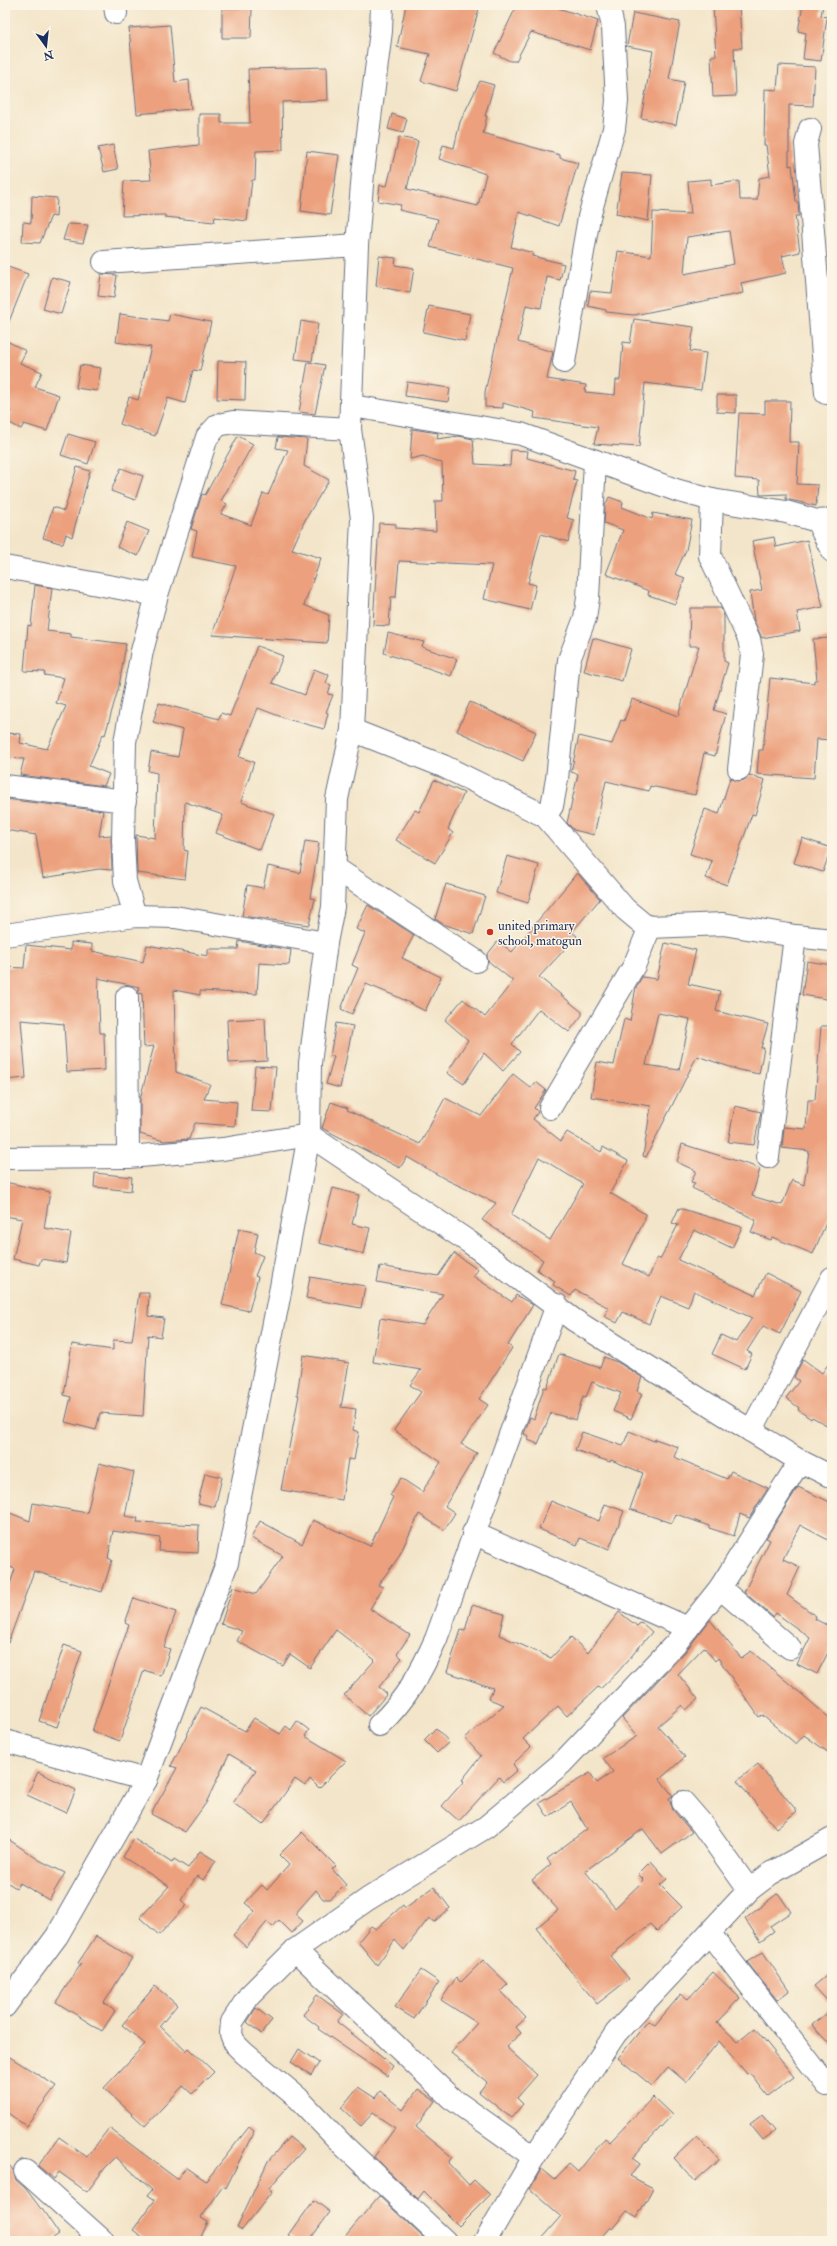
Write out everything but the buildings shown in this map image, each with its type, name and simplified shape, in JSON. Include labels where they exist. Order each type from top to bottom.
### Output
[{"type":"street","points":[[5,2006],[57,1936],[146,1780],[227,1563],[309,1135],[310,1063],[326,943],[333,907],[337,799],[352,730],[362,518],[350,428],[357,245],[363,173],[381,30],[382,5]]},
{"type":"street","points":[[564,362],[589,218],[615,122],[617,101],[613,27],[608,5]]},
{"type":"street","points":[[810,129],[806,144],[825,284],[826,393]]},
{"type":"street","points":[[104,262],[357,245]]},
{"type":"street","points":[[352,406],[521,434],[676,490],[712,500],[825,520],[832,552]]},
{"type":"street","points":[[134,916],[125,880],[125,742],[142,651],[157,595],[207,437],[218,425],[233,422],[350,428]]},
{"type":"street","points":[[545,816],[552,806],[557,779],[569,660],[584,618],[588,598],[595,461]]},
{"type":"street","points":[[712,500],[710,556],[749,639],[752,654],[739,768]]},
{"type":"street","points":[[5,567],[157,595]]},
{"type":"street","points":[[352,730],[443,766],[545,816],[625,909],[643,924],[650,927],[723,924],[795,936],[832,940]]},
{"type":"street","points":[[5,786],[125,801]]},
{"type":"street","points":[[335,868],[476,961]]},
{"type":"street","points":[[5,935],[134,916],[175,917],[326,943]]},
{"type":"street","points":[[550,1108],[634,966],[650,927]]},
{"type":"street","points":[[768,1157],[795,936]]},
{"type":"street","points":[[127,997],[128,1157]]},
{"type":"street","points":[[5,1158],[128,1157],[223,1149],[309,1135],[470,1242],[557,1305],[574,1320],[800,1461],[832,1477]]},
{"type":"street","points":[[751,1431],[832,1278]]},
{"type":"street","points":[[379,1725],[408,1693],[422,1671],[436,1639],[473,1533],[557,1305]]},
{"type":"street","points":[[445,2241],[344,2146],[298,2098],[235,2044],[231,2034],[232,2022],[249,1996],[295,1950],[368,1899],[486,1826],[562,1763],[688,1628],[720,1588],[800,1461]]},
{"type":"street","points":[[473,1533],[688,1628]]},
{"type":"street","points":[[720,1588],[790,1648]]},
{"type":"street","points":[[5,1741],[146,1780]]},
{"type":"street","points":[[683,1802],[702,1824],[749,1890]]},
{"type":"street","points":[[485,2241],[534,2157],[616,2033],[710,1934],[749,1890],[770,1874],[832,1840]]},
{"type":"street","points":[[710,1934],[827,2085]]},
{"type":"street","points":[[295,1950],[451,2098],[534,2157]]},
{"type":"street","points":[[26,2170],[103,2241]]},
{"type":"place","name":"united primary school, matogun","points":[[490,932]]}]
